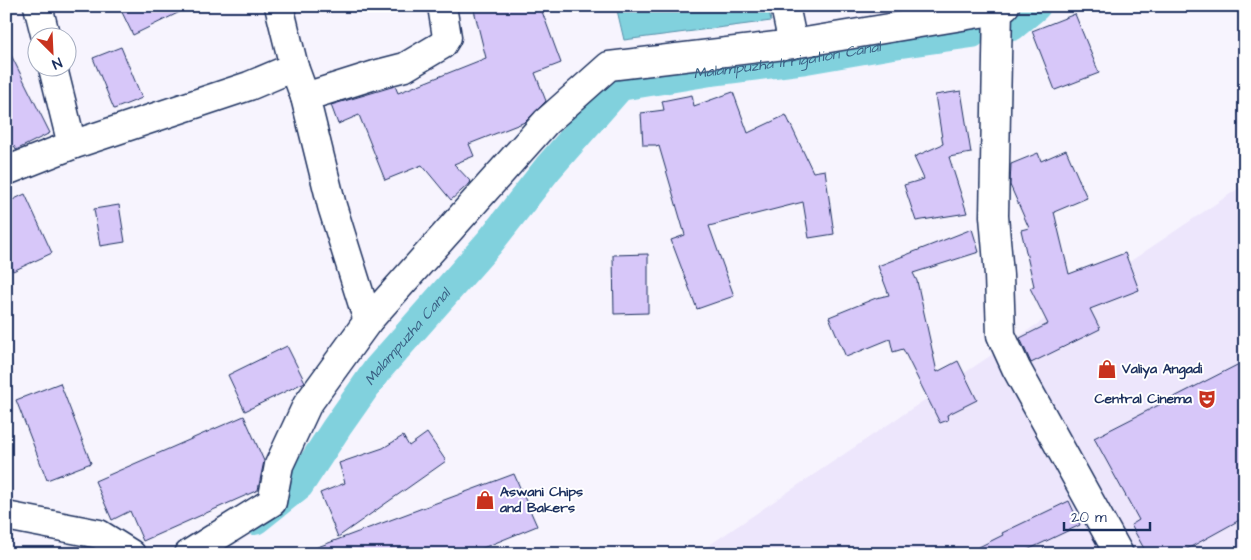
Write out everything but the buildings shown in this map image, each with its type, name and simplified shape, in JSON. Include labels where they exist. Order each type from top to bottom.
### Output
[{"type":"street","points":[[38,6],[44,28]]},
{"type":"street","points":[[279,6],[294,67],[305,97],[332,206],[368,321]]},
{"type":"street","points":[[305,97],[405,67],[442,45],[446,37],[442,6]]},
{"type":"street","points":[[785,6],[793,44]]},
{"type":"street","points":[[189,554],[272,502],[279,465],[307,405],[368,321],[546,122],[608,66],[793,44],[1000,7],[994,216],[999,274],[1001,335],[1016,368],[1120,554]]},
{"type":"street","points":[[6,171],[72,145],[249,86],[294,67]]},
{"type":"street","points":[[55,78],[72,145]]},
{"type":"street","points":[[6,516],[99,534],[131,554]]},
{"type":"shaded area","name":"Valiya Angadi","points":[[1245,184],[1245,554],[696,554]]},
{"type":"water","points":[[616,6],[768,6],[771,21],[624,40]]},
{"type":"waterway","name":"Malampuzha Irrigation Canal","points":[[1012,26],[1036,6]]},
{"type":"waterway","name":"Malampuzha Canal","points":[[255,520],[299,485],[377,370],[489,243],[548,168],[620,86],[972,33]]},
{"type":"place","name":"Valiya Angadi","points":[[1107,369]]},
{"type":"place","name":"Central Cinema","points":[[1207,399]]},
{"type":"place","name":"Aswani Chips and Bakers","points":[[485,500]]}]
